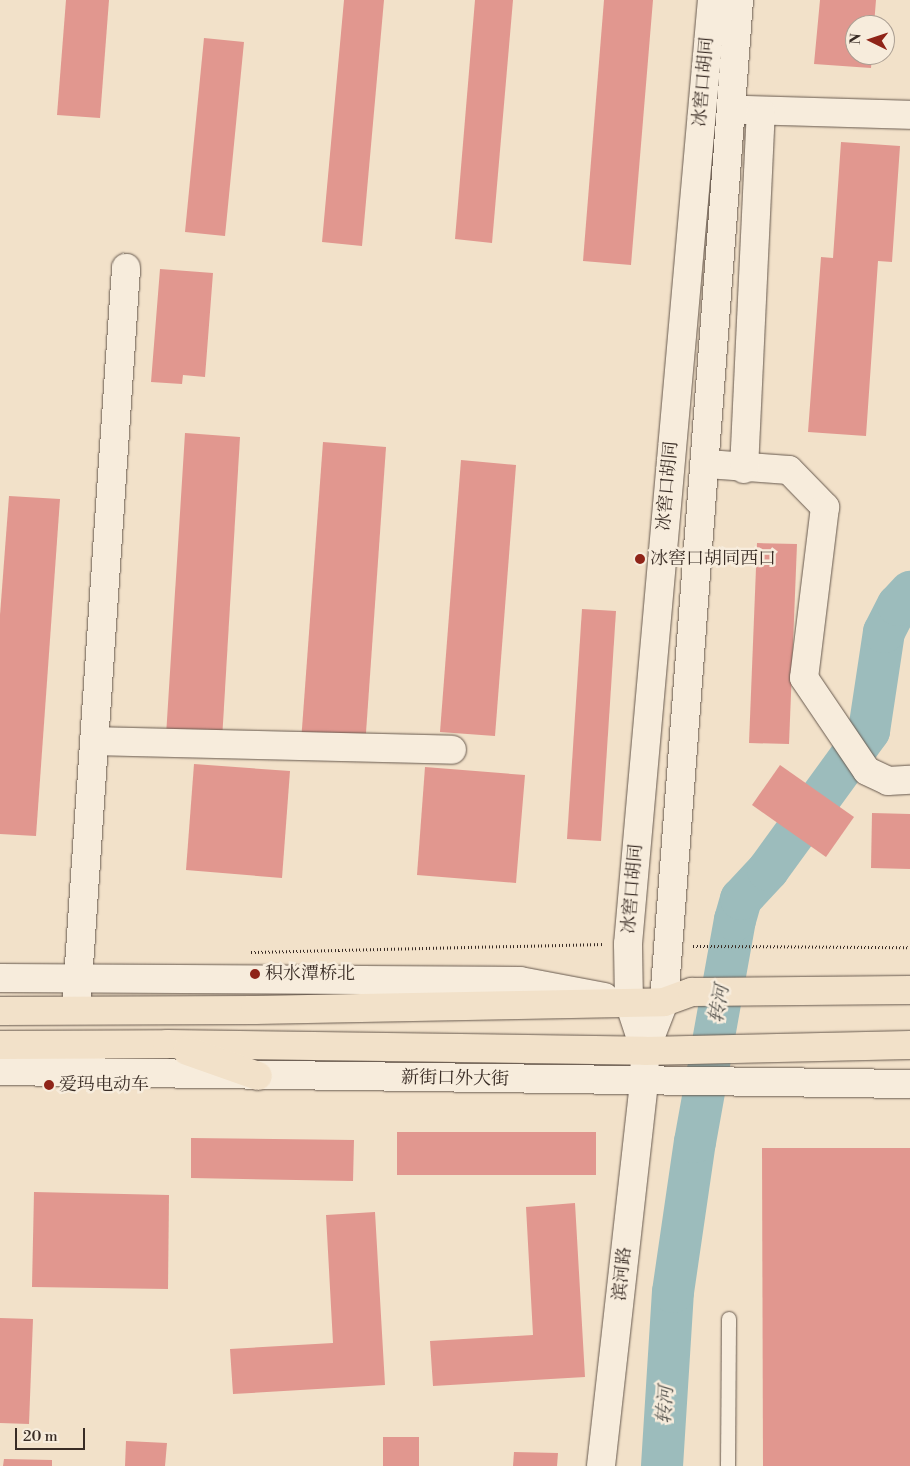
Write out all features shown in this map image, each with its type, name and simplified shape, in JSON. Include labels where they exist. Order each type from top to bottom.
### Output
[{"type":"main road","points":[[0,1011],[255,1010],[664,1002],[692,992],[910,990]]},
{"type":"main road","points":[[167,1044],[258,1076]]},
{"type":"main road","name":"新街口外大街","points":[[0,1045],[167,1044],[645,1051],[910,1045]]},
{"type":"street","name":"冰窖口胡同","points":[[645,1051],[628,1002],[628,944],[712,0]]},
{"type":"street","name":"冰窖口胡同","points":[[645,1051],[664,1002],[667,945],[707,464],[739,0]]},
{"type":"street","points":[[731,109],[761,112],[910,115]]},
{"type":"street","points":[[744,469],[761,112]]},
{"type":"street","points":[[76,1010],[126,268]]},
{"type":"street","points":[[707,464],[744,469],[789,470],[825,507],[804,678],[867,771],[888,781],[910,780]]},
{"type":"street","points":[[94,741],[452,750]]},
{"type":"street","points":[[0,978],[336,978],[520,981],[628,1002]]},
{"type":"street","name":"滨河路","points":[[601,1466],[644,1082],[645,1051]]},
{"type":"street","name":"新街口外大街","points":[[0,1071],[644,1082],[738,1079],[910,1084]]},
{"type":"lane","points":[[728,1466],[729,1318]]},
{"type":"path","points":[[250,952],[628,944]]},
{"type":"path","points":[[667,945],[910,947]]},
{"type":"building","points":[[66,0],[109,0],[100,118],[57,115]]},
{"type":"building","points":[[344,0],[384,0],[362,246],[322,242]]},
{"type":"building","points":[[475,0],[513,0],[492,243],[455,239]]},
{"type":"building","points":[[604,0],[653,0],[631,265],[583,261]]},
{"type":"building","points":[[820,0],[876,0],[875,15],[845,15],[845,65],[871,65],[871,68],[814,64]]},
{"type":"building","points":[[204,38],[244,42],[225,236],[185,232]]},
{"type":"building","points":[[841,142],[900,146],[892,262],[878,261],[866,436],[808,432],[821,257],[833,258]]},
{"type":"building","points":[[160,269],[213,273],[205,377],[183,375],[182,384],[151,382]]},
{"type":"building","points":[[185,433],[240,437],[222,740],[166,736]]},
{"type":"building","points":[[323,442],[386,447],[365,747],[301,742]]},
{"type":"building","points":[[461,460],[516,465],[495,736],[440,732]]},
{"type":"building","points":[[9,496],[60,499],[36,836],[0,834],[0,615]]},
{"type":"building","points":[[757,543],[797,544],[789,744],[749,743]]},
{"type":"building","points":[[582,609],[616,611],[601,841],[567,839]]},
{"type":"building","points":[[194,764],[290,771],[282,878],[186,870]]},
{"type":"building","points":[[780,765],[854,817],[826,857],[752,805]]},
{"type":"building","points":[[425,767],[525,775],[516,883],[417,875]]},
{"type":"building","points":[[872,813],[910,814],[910,869],[871,868]]},
{"type":"building","points":[[397,1132],[596,1132],[596,1175],[397,1175]]},
{"type":"building","points":[[191,1138],[354,1140],[353,1181],[191,1178]]},
{"type":"building","points":[[762,1148],[910,1148],[910,1466],[763,1466]]},
{"type":"building","points":[[34,1192],[169,1195],[168,1289],[32,1287]]},
{"type":"building","points":[[575,1203],[585,1377],[433,1386],[430,1341],[533,1335],[526,1207]]},
{"type":"building","points":[[375,1212],[385,1385],[233,1394],[230,1349],[333,1343],[326,1215]]},
{"type":"building","points":[[0,1318],[33,1319],[29,1424],[0,1423]]},
{"type":"building","points":[[383,1437],[419,1437],[419,1466],[383,1466]]},
{"type":"building","points":[[126,1441],[167,1443],[165,1466],[125,1466]]},
{"type":"building","points":[[514,1452],[558,1453],[557,1466],[513,1466]]},
{"type":"building","points":[[4,1459],[52,1460],[52,1466],[3,1466]]},
{"type":"waterway","name":"转河","points":[[662,1466],[673,1292],[695,1142],[735,920],[741,899],[768,870],[869,731],[884,632],[898,605],[910,592]]},
{"type":"place","name":"冰窖口胡同西口","points":[[640,559]]},
{"type":"place","name":"积水潭桥北","points":[[255,974]]},
{"type":"place","name":"爱玛电动车","points":[[49,1085]]}]
